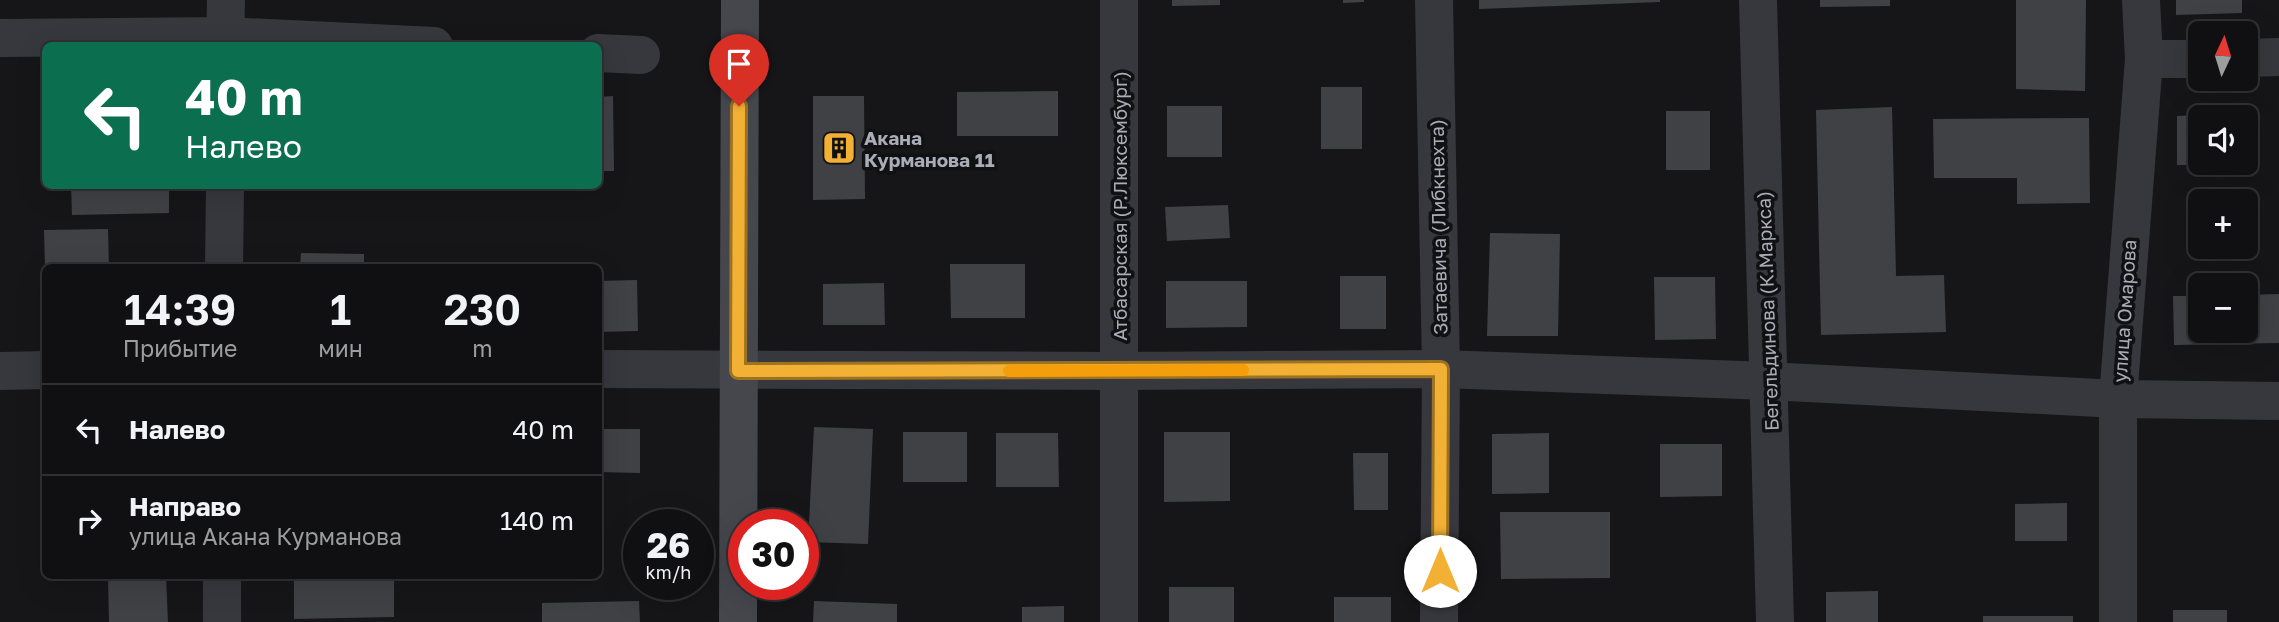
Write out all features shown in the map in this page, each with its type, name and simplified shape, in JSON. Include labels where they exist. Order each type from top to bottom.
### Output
[{"type":"main road","points":[[738,622],[740,0]]},
{"type":"street","name":"Атбасарская (Р.Люксембург)","points":[[1119,0],[1119,622]]},
{"type":"street","name":"Затаевича (Либкнехта)","points":[[1434,0],[1441,369],[1439,622]]},
{"type":"street","name":"Бегельдинова (К.Маркса)","points":[[1758,0],[1774,622]]},
{"type":"street","name":"улица Омарова","points":[[2118,622],[2118,399],[2144,59],[2141,0]]},
{"type":"street","points":[[0,38],[226,27],[390,42]]},
{"type":"street","points":[[602,53],[641,55]]},
{"type":"street","points":[[2258,58],[2279,58]]},
{"type":"street","points":[[2144,59],[2188,59]]},
{"type":"street","points":[[224,264],[225,189]]},
{"type":"street","points":[[0,371],[42,369]]},
{"type":"street","points":[[602,369],[1441,369],[1769,381],[2118,399],[2279,401]]},
{"type":"street","points":[[222,579],[222,622]]},
{"type":"building","points":[[1172,0],[1220,0],[1220,5],[1172,6]]},
{"type":"building","points":[[1343,0],[1364,0],[1364,2],[1343,3]]},
{"type":"building","points":[[1479,0],[1660,0],[1660,2],[1479,9]]},
{"type":"building","points":[[1820,0],[1890,0],[1890,6],[1820,7]]},
{"type":"building","points":[[2016,0],[2086,0],[2085,91],[2016,89]]},
{"type":"building","points":[[2176,0],[2242,0],[2242,13],[2176,15]]},
{"type":"building","points":[[1321,87],[1362,87],[1362,149],[1321,149]]},
{"type":"building","points":[[1058,91],[1058,136],[957,136],[957,92]]},
{"type":"building","points":[[613,96],[614,171],[602,171],[602,97]]},
{"type":"building","name":"Акана Курманова 11","points":[[813,96],[864,96],[865,199],[813,200]]},
{"type":"building","points":[[1167,106],[1222,106],[1222,157],[1167,157]]},
{"type":"building","points":[[1892,107],[1896,276],[1944,275],[1946,332],[1821,335],[1816,110]]},
{"type":"building","points":[[1666,111],[1710,111],[1710,170],[1666,170]]},
{"type":"building","points":[[2177,116],[2188,116],[2188,165],[2177,165]]},
{"type":"building","points":[[2089,118],[2090,203],[2017,204],[2017,178],[1934,178],[1933,119]]},
{"type":"building","points":[[71,189],[169,189],[169,213],[72,215]]},
{"type":"building","points":[[1228,205],[1230,238],[1167,241],[1165,207]]},
{"type":"building","points":[[108,229],[109,264],[45,264],[44,230]]},
{"type":"building","points":[[1490,233],[1560,234],[1558,336],[1487,336]]},
{"type":"building","points":[[301,253],[364,254],[364,264],[300,264]]},
{"type":"building","points":[[950,264],[1025,264],[1025,318],[951,318]]},
{"type":"building","points":[[1340,276],[1386,276],[1386,329],[1340,329]]},
{"type":"building","points":[[1654,277],[1715,277],[1716,339],[1655,340]]},
{"type":"building","points":[[637,280],[638,331],[602,332],[602,281]]},
{"type":"building","points":[[1166,281],[1247,281],[1247,327],[1166,328]]},
{"type":"building","points":[[884,283],[885,325],[823,325],[823,284]]},
{"type":"building","points":[[2279,294],[2279,343],[2174,345],[2173,296],[2188,296],[2188,343],[2258,343],[2258,295]]},
{"type":"building","points":[[814,427],[873,429],[868,544],[819,542],[819,509],[810,509]]},
{"type":"building","points":[[602,429],[640,429],[640,473],[602,472]]},
{"type":"building","points":[[903,432],[967,432],[967,482],[903,482]]},
{"type":"building","points":[[1164,432],[1230,432],[1230,501],[1164,502]]},
{"type":"building","points":[[996,433],[1058,433],[1059,487],[996,487]]},
{"type":"building","points":[[1549,433],[1549,493],[1492,494],[1492,434]]},
{"type":"building","points":[[1660,444],[1722,444],[1722,496],[1660,497]]},
{"type":"building","points":[[1353,453],[1388,453],[1388,510],[1354,510]]},
{"type":"building","points":[[2067,503],[2067,541],[2015,541],[2015,504]]},
{"type":"building","points":[[1500,512],[1610,512],[1610,578],[1501,579]]},
{"type":"building","points":[[108,579],[166,579],[168,622],[109,622]]},
{"type":"building","points":[[294,579],[394,579],[394,617],[294,619]]},
{"type":"building","points":[[1169,587],[1234,587],[1234,622],[1169,622]]},
{"type":"building","points":[[1878,591],[1878,622],[1826,622],[1826,592]]},
{"type":"building","points":[[1334,597],[1391,597],[1391,622],[1334,622]]},
{"type":"building","points":[[639,601],[640,622],[542,622],[542,603]]},
{"type":"building","points":[[814,601],[897,604],[897,622],[813,622]]},
{"type":"building","points":[[1064,606],[1064,622],[1022,622],[1022,607]]},
{"type":"building","points":[[2173,610],[2227,610],[2227,622],[2173,622]]},
{"type":"building","points":[[1983,616],[2073,616],[2073,622],[1983,622]]},
{"type":"slow traffic","points":[[1009,371],[1243,370]]},
{"type":"place","name":"Акана Курманова 11","points":[[839,148]]},
{"type":"route","points":[[739,106],[738,371],[1441,369],[1440,571]]}]
